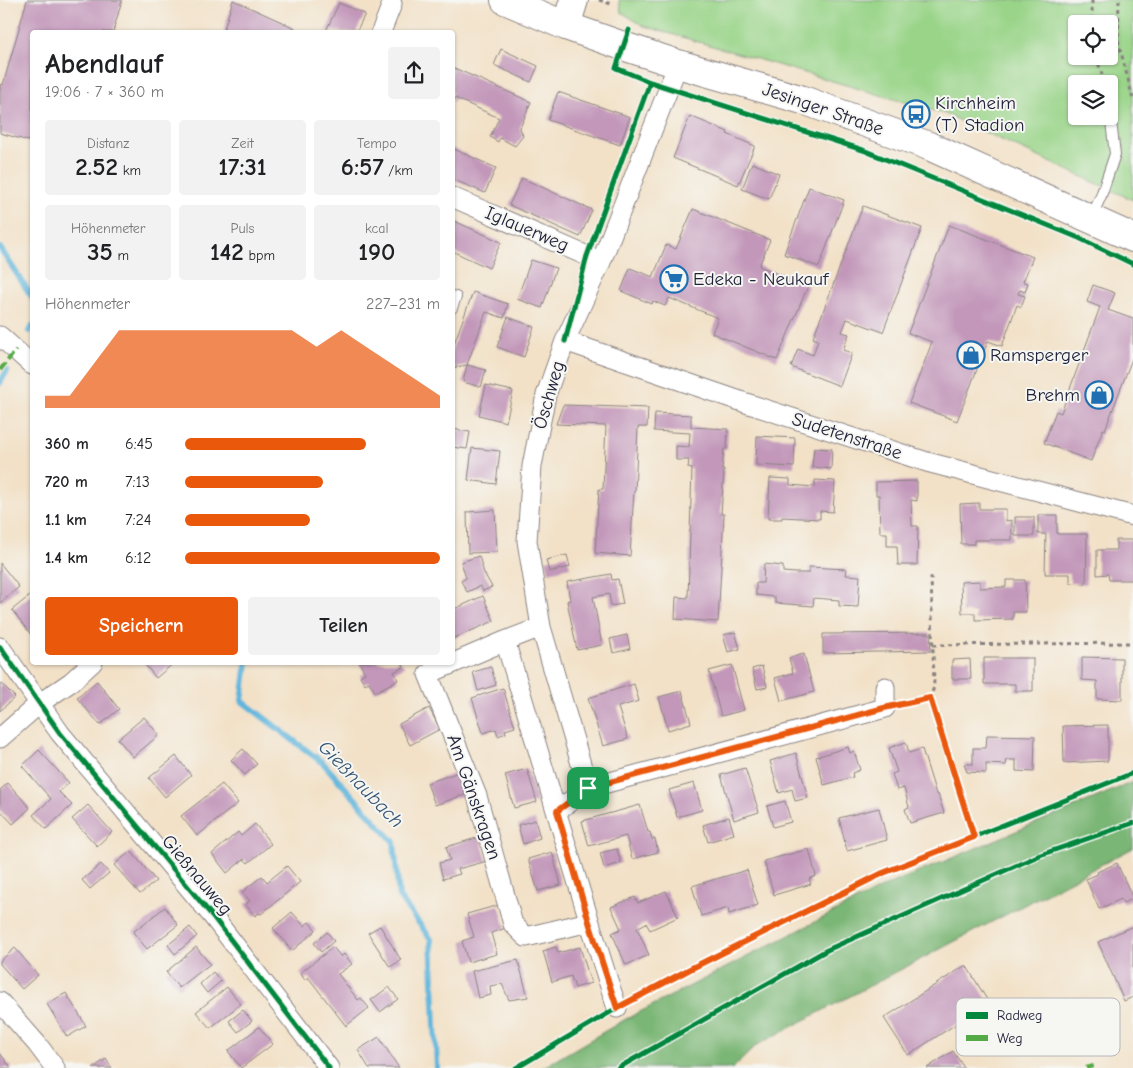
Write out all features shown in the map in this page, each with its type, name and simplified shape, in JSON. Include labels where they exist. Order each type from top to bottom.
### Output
[{"type":"main road","name":"Jesinger Straße","points":[[505,0],[566,26],[678,64],[803,100],[928,146],[1133,238]]},
{"type":"main road","points":[[566,26],[574,0]]},
{"type":"street","points":[[382,30],[392,4]]},
{"type":"street","name":"Öschweg","points":[[588,788],[541,627],[527,541],[532,466],[546,395],[565,341],[600,262],[678,64]]},
{"type":"street","name":"Iglauerweg","points":[[455,198],[600,262]]},
{"type":"street","points":[[0,336],[30,363]]},
{"type":"street","name":"Sudetenstraße","points":[[565,341],[927,462],[1133,516]]},
{"type":"street","points":[[541,627],[506,641],[589,922],[617,1008]]},
{"type":"street","name":"Am Gänskragen","points":[[455,663],[506,641]]},
{"type":"street","name":"Gießnauweg","points":[[0,647],[60,733],[214,918],[329,1068]]},
{"type":"street","points":[[0,738],[40,703],[71,682],[90,665]]},
{"type":"street","name":"Am Gänskragen","points":[[449,665],[428,674],[477,796],[513,924],[526,937],[589,922]]},
{"type":"street","points":[[557,811],[588,788],[884,708],[885,687]]},
{"type":"street","points":[[0,1002],[37,1044],[55,1068]]},
{"type":"lane","points":[[1091,219],[1115,154],[1111,125]]},
{"type":"path","points":[[599,0],[614,5]]},
{"type":"path","points":[[1092,0],[1092,15]]},
{"type":"path","points":[[1119,0],[1118,40],[1133,99]]},
{"type":"path","points":[[931,574],[934,687],[930,698],[974,837]]},
{"type":"path","points":[[933,645],[1133,643]]},
{"type":"path","points":[[884,708],[930,698]]},
{"type":"path","points":[[516,1068],[617,1008],[690,969],[883,873],[1133,773]]},
{"type":"green space","points":[[619,0],[1133,0],[1133,200],[945,114],[644,26],[621,12]]},
{"type":"green space","points":[[1133,782],[1133,848],[757,1045],[733,1068],[542,1068],[624,1020],[883,887]]},
{"type":"building","points":[[27,0],[122,0],[114,30],[30,30],[30,141],[0,133],[0,84],[3,85]]},
{"type":"building","points":[[233,0],[295,28],[294,30],[224,30]]},
{"type":"building","points":[[339,3],[365,14],[357,30],[326,30]]},
{"type":"building","points":[[501,49],[538,66],[531,82],[494,65]]},
{"type":"building","points":[[455,68],[531,102],[520,128],[523,136],[515,146],[500,138],[498,142],[490,137],[499,118],[455,98]]},
{"type":"building","points":[[558,92],[630,117],[620,145],[548,120]]},
{"type":"building","points":[[690,116],[755,146],[738,185],[673,158]]},
{"type":"building","points":[[455,149],[496,168],[485,193],[455,180]]},
{"type":"building","points":[[752,163],[779,174],[769,199],[742,189]]},
{"type":"building","points":[[522,178],[592,210],[580,237],[509,205]]},
{"type":"building","points":[[809,187],[844,200],[819,267],[784,254]]},
{"type":"building","points":[[863,206],[922,228],[883,332],[847,319],[842,332],[849,334],[843,350],[852,353],[840,386],[791,367],[798,349],[813,355],[818,340],[813,338]]},
{"type":"building","points":[[693,209],[770,240],[759,266],[808,286],[777,360],[712,333],[718,318],[669,298],[665,306],[653,301],[652,304],[621,291],[630,268],[653,277],[666,245],[676,249]]},
{"type":"building","points":[[455,221],[501,242],[489,268],[455,252]]},
{"type":"building","points":[[949,225],[1033,257],[1023,282],[1028,283],[1025,292],[1020,290],[1018,294],[1025,296],[1021,307],[1017,305],[1002,346],[988,341],[957,421],[909,403],[932,342],[908,333]]},
{"type":"building","points":[[531,260],[556,268],[542,308],[517,299]]},
{"type":"building","points":[[1093,285],[1115,293],[1108,310],[1133,319],[1133,356],[1091,461],[1044,443],[1056,411],[1061,413],[1100,307],[1087,302]]},
{"type":"building","points":[[473,292],[508,304],[504,318],[486,312],[467,365],[455,367],[455,341]]},
{"type":"building","points":[[508,317],[534,327],[524,357],[497,347]]},
{"type":"building","points":[[467,365],[486,370],[481,387],[463,382]]},
{"type":"building","points":[[486,385],[513,391],[506,422],[479,415]]},
{"type":"building","points":[[563,405],[648,408],[647,427],[638,427],[630,556],[595,553],[599,489],[603,489],[606,426],[556,424]]},
{"type":"building","points":[[655,413],[691,415],[691,427],[728,429],[727,449],[724,449],[722,470],[724,470],[721,514],[724,514],[718,622],[675,619],[676,597],[688,598],[692,469],[688,468],[689,460],[676,460],[676,446],[689,447],[690,433],[654,431]]},
{"type":"building","points":[[455,430],[470,432],[467,449],[455,447]]},
{"type":"building","points":[[757,436],[795,438],[794,467],[756,465]]},
{"type":"building","points":[[472,448],[500,451],[496,484],[468,480]]},
{"type":"building","points":[[814,448],[832,449],[831,469],[812,467]]},
{"type":"building","points":[[770,478],[790,479],[790,485],[815,487],[815,480],[835,481],[833,512],[820,511],[820,519],[782,517],[782,519],[768,519]]},
{"type":"building","points":[[917,481],[917,501],[911,500],[912,526],[918,526],[917,565],[898,565],[897,546],[887,546],[887,533],[880,533],[879,495],[876,495],[876,482]]},
{"type":"building","points":[[979,503],[979,509],[1006,509],[1006,521],[1012,520],[1012,540],[974,540],[974,544],[961,544],[960,504]]},
{"type":"building","points":[[495,510],[497,552],[468,553],[467,512]]},
{"type":"building","points":[[1038,515],[1057,515],[1057,534],[1087,534],[1086,584],[1070,583],[1070,574],[1045,574],[1046,534],[1038,534]]},
{"type":"building","points":[[1015,517],[1034,517],[1034,536],[1015,536]]},
{"type":"building","points":[[1116,540],[1133,540],[1133,580],[1109,580],[1108,574],[1097,575],[1097,550],[1116,550]]},
{"type":"building","points":[[567,555],[570,567],[549,572],[546,560]]},
{"type":"building","points":[[479,556],[484,573],[492,587],[483,591],[480,586],[467,592],[461,581],[466,578],[461,562]]},
{"type":"building","points":[[0,563],[19,587],[0,603]]},
{"type":"building","points":[[764,564],[783,566],[783,572],[796,573],[809,573],[809,567],[847,569],[846,575],[860,576],[858,607],[839,606],[839,600],[814,598],[813,606],[775,603],[775,597],[756,595],[756,583],[763,583]]},
{"type":"building","points":[[611,574],[612,580],[618,579],[623,604],[611,606],[609,594],[593,597],[602,645],[577,650],[567,601],[570,600],[567,582]]},
{"type":"building","points":[[1006,580],[1025,580],[1026,612],[1013,612],[1013,619],[975,620],[975,613],[962,613],[961,582],[980,581],[980,588],[1006,587]]},
{"type":"building","points":[[30,596],[30,633],[12,610]]},
{"type":"building","points":[[483,596],[494,621],[455,638],[455,609]]},
{"type":"building","points":[[735,632],[740,649],[728,652],[723,635]]},
{"type":"building","points":[[930,633],[931,651],[823,653],[823,634]]},
{"type":"building","points":[[627,635],[630,649],[613,653],[610,639]]},
{"type":"building","points":[[804,654],[814,692],[781,701],[775,678],[793,673],[789,658]]},
{"type":"building","points":[[1082,657],[1122,658],[1122,700],[1097,699],[1097,681],[1082,680]]},
{"type":"building","points":[[984,658],[1033,658],[1033,691],[1015,691],[1015,684],[984,684]]},
{"type":"building","points":[[970,659],[971,679],[952,679],[952,660]]},
{"type":"building","points":[[145,665],[171,665],[156,678]]},
{"type":"building","points":[[361,665],[403,665],[404,667],[394,672],[398,680],[375,692],[369,682],[365,684],[360,676],[365,673]]},
{"type":"building","points":[[732,665],[744,710],[721,716],[709,671]]},
{"type":"building","points":[[762,666],[767,687],[757,689],[752,669]]},
{"type":"building","points":[[491,667],[496,685],[478,691],[473,672]]},
{"type":"building","points":[[97,681],[119,709],[100,725],[77,698]]},
{"type":"building","points":[[0,682],[15,697],[0,711]]},
{"type":"building","points":[[634,684],[639,701],[618,707],[628,739],[603,746],[588,698]]},
{"type":"building","points":[[503,688],[515,727],[505,730],[506,733],[498,736],[496,729],[483,733],[472,698]]},
{"type":"building","points":[[682,691],[691,723],[668,730],[659,697]]},
{"type":"building","points":[[429,708],[440,729],[410,745],[399,724]]},
{"type":"building","points":[[144,717],[159,735],[133,757],[118,739]]},
{"type":"building","points":[[1108,725],[1108,761],[1064,763],[1063,726]]},
{"type":"building","points":[[987,735],[1035,736],[1034,772],[1016,771],[1016,760],[1007,760],[1006,765],[986,764],[986,773],[967,772],[964,764],[973,764],[973,748],[986,748]]},
{"type":"building","points":[[906,742],[909,753],[922,749],[944,813],[910,823],[905,809],[909,807],[904,788],[897,790],[892,774],[897,772],[889,748]]},
{"type":"building","points":[[848,747],[850,753],[854,751],[860,770],[852,773],[853,777],[824,785],[816,757]]},
{"type":"building","points":[[243,749],[257,764],[245,775],[231,760]]},
{"type":"building","points":[[39,750],[69,783],[59,792],[72,805],[46,829],[33,815],[51,799],[22,766]]},
{"type":"building","points":[[796,753],[808,798],[795,801],[792,789],[779,793],[770,761]]},
{"type":"building","points":[[176,756],[191,775],[165,797],[149,778]]},
{"type":"building","points":[[745,768],[759,812],[734,820],[721,775]]},
{"type":"building","points":[[527,769],[537,802],[514,808],[505,775]]},
{"type":"building","points":[[459,772],[467,794],[435,805],[427,783]]},
{"type":"building","points":[[8,783],[30,808],[13,824],[0,810],[0,790]]},
{"type":"building","points":[[694,783],[702,810],[677,817],[669,790]]},
{"type":"building","points":[[222,784],[238,803],[197,836],[181,816]]},
{"type":"building","points":[[785,801],[791,822],[773,827],[767,806]]},
{"type":"building","points":[[88,805],[112,832],[97,846],[72,819]]},
{"type":"building","points":[[640,805],[648,832],[650,832],[652,839],[655,839],[658,852],[632,859],[626,836],[589,846],[582,821]]},
{"type":"building","points":[[879,808],[887,840],[847,851],[839,818]]},
{"type":"building","points":[[729,817],[734,834],[708,842],[703,825]]},
{"type":"building","points":[[535,820],[540,838],[523,844],[518,825]]},
{"type":"building","points":[[255,824],[271,844],[248,863],[244,859],[227,873],[212,854],[238,832],[241,836]]},
{"type":"building","points":[[480,837],[487,861],[458,869],[460,874],[443,879],[439,863],[450,860],[446,847]]},
{"type":"building","points":[[617,849],[621,863],[604,868],[600,853]]},
{"type":"building","points":[[809,849],[816,876],[809,879],[811,884],[774,895],[764,861]]},
{"type":"building","points":[[131,851],[156,881],[140,894],[114,865]]},
{"type":"building","points":[[552,852],[561,885],[538,891],[528,859]]},
{"type":"building","points":[[1117,863],[1133,899],[1123,903],[1121,899],[1099,909],[1086,879]]},
{"type":"building","points":[[101,864],[109,873],[90,889],[82,880]]},
{"type":"building","points":[[287,866],[300,882],[261,914],[259,913],[255,916],[245,904],[250,901],[242,892],[262,876],[267,882]]},
{"type":"building","points":[[747,870],[758,905],[729,914],[728,908],[701,916],[692,886]]},
{"type":"building","points":[[666,891],[678,917],[650,930],[646,923],[637,928],[649,955],[626,965],[612,933],[621,929],[611,907],[635,897],[638,903]]},
{"type":"building","points":[[499,905],[506,928],[491,933],[497,954],[468,962],[462,941],[474,937],[467,914]]},
{"type":"building","points":[[165,907],[178,925],[147,949],[133,932]]},
{"type":"building","points":[[292,912],[304,926],[309,922],[316,930],[292,951],[273,928]]},
{"type":"building","points":[[380,926],[401,960],[390,967],[368,933]]},
{"type":"building","points":[[1133,926],[1133,997],[1124,1001],[1098,942]]},
{"type":"building","points":[[190,927],[197,936],[175,954],[168,945]]},
{"type":"building","points":[[327,932],[334,941],[321,952],[314,943]]},
{"type":"building","points":[[196,947],[210,964],[179,988],[166,972]]},
{"type":"building","points":[[333,947],[341,957],[344,954],[352,964],[338,974],[358,1000],[361,998],[369,1008],[346,1026],[308,977],[305,980],[300,973]]},
{"type":"building","points":[[556,947],[558,953],[580,947],[591,983],[575,988],[571,976],[552,982],[543,951]]},
{"type":"building","points":[[15,948],[38,975],[22,989],[0,964],[0,961]]},
{"type":"building","points":[[518,960],[528,997],[509,1000],[502,984],[490,986],[491,995],[478,998],[472,971]]},
{"type":"building","points":[[966,965],[986,998],[956,998],[956,1024],[908,1055],[884,1018]]},
{"type":"building","points":[[213,972],[221,981],[207,993],[200,984]]},
{"type":"building","points":[[227,987],[241,1004],[210,1028],[196,1012]]},
{"type":"building","points":[[389,987],[398,999],[380,1012],[371,1000]]},
{"type":"building","points":[[66,993],[86,1026],[67,1037],[47,1004]]},
{"type":"building","points":[[243,1010],[252,1021],[238,1032],[229,1021]]},
{"type":"building","points":[[259,1027],[273,1044],[241,1068],[228,1051]]},
{"type":"building","points":[[379,1037],[399,1068],[369,1068],[358,1050]]},
{"type":"building","points":[[953,1051],[964,1068],[927,1068]]},
{"type":"building","points":[[0,1053],[11,1068],[0,1068]]},
{"type":"building","points":[[106,1059],[112,1068],[93,1068]]},
{"type":"waterway","name":"Gießnaubach","points":[[0,248],[30,294]]},
{"type":"waterway","points":[[0,383],[7,371]]},
{"type":"waterway","name":"Gießnaubach","points":[[247,665],[242,701],[323,763],[394,842],[399,897],[431,939],[437,1068]]},
{"type":"marked path","points":[[0,370],[16,350]]},
{"type":"marked path","points":[[1086,1068],[1097,1065]]},
{"type":"cycle path","points":[[629,30],[616,68],[650,82],[863,150],[1079,238],[1133,264]]},
{"type":"cycle path","points":[[565,341],[587,256],[650,82]]},
{"type":"cycle path","points":[[0,647],[60,733],[214,918],[329,1068]]},
{"type":"cycle path","points":[[516,1068],[617,1008],[690,969],[883,873],[1133,773]]},
{"type":"cycle path","points":[[618,1068],[827,950],[1040,855],[1133,823]]},
{"type":"place","name":"Kirchheim (T) Stadion","points":[[916,114]]},
{"type":"place","name":"Edeka - Neukauf","points":[[674,279]]},
{"type":"place","name":"Ramsperger","points":[[971,355]]},
{"type":"place","name":"Brehm","points":[[1099,395]]},
{"type":"route","points":[[930,698],[974,837],[883,873],[690,969],[617,1008],[589,922],[557,811],[588,788],[884,708],[930,698]]}]
